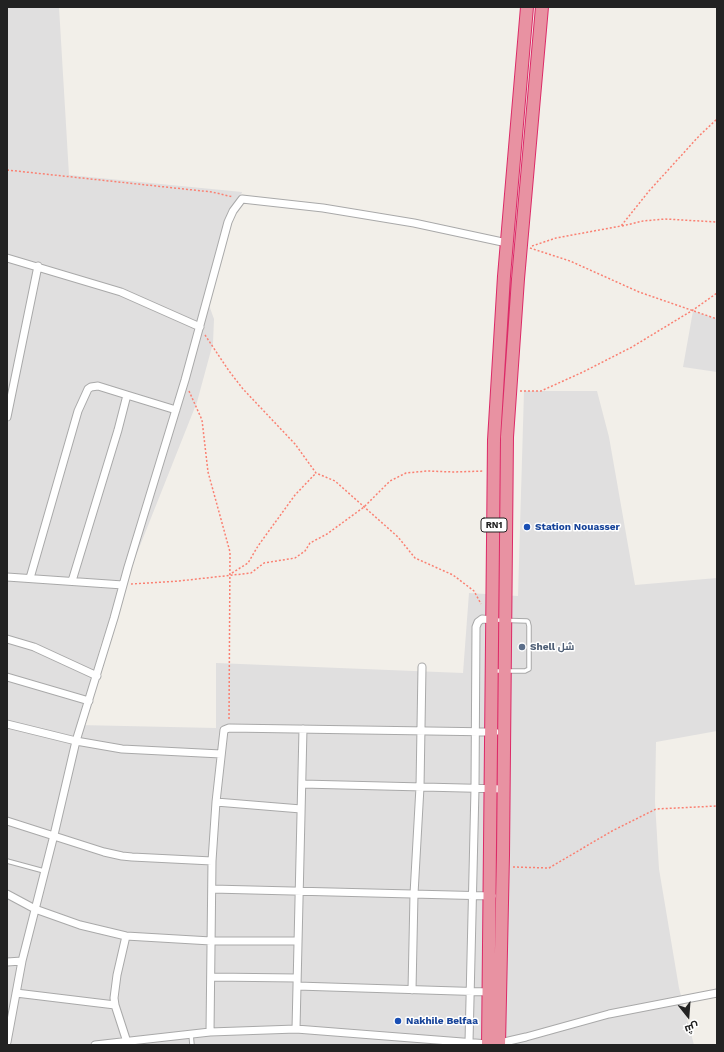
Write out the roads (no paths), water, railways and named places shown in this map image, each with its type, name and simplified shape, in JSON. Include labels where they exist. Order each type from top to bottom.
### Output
[{"type":"highway","name":"RN1","points":[[494,1044],[489,992],[492,671],[491,620],[494,440],[507,243],[527,7]]},
{"type":"highway","name":"RN1","points":[[494,1044],[503,867],[507,437],[542,7]]},
{"type":"street","points":[[7,1042],[22,961],[76,741],[97,676],[185,380],[228,222],[234,211],[242,199],[323,208],[414,223],[507,243]]},
{"type":"street","points":[[7,258],[121,292],[200,327]]},
{"type":"street","points":[[7,418],[38,266]]},
{"type":"street","points":[[30,578],[78,411],[88,389],[98,386],[176,410]]},
{"type":"street","points":[[72,581],[118,430],[127,394]]},
{"type":"street","points":[[7,577],[123,585]]},
{"type":"street","points":[[469,1042],[476,732],[476,627],[480,620],[491,620]]},
{"type":"street","points":[[7,639],[34,646],[97,676]]},
{"type":"street","points":[[412,990],[414,894],[420,787],[422,667]]},
{"type":"street","points":[[7,677],[88,701]]},
{"type":"street","points":[[7,724],[76,741],[122,749],[221,754]]},
{"type":"street","points":[[210,1032],[212,861],[223,732],[229,728],[504,732]]},
{"type":"street","points":[[296,1029],[303,729]]},
{"type":"street","points":[[302,784],[504,789]]},
{"type":"street","points":[[216,802],[301,808]]},
{"type":"street","points":[[7,821],[104,852],[132,858],[212,861]]},
{"type":"street","points":[[212,889],[502,896]]},
{"type":"street","points":[[7,894],[34,909],[80,925],[126,936],[211,941],[298,941]]},
{"type":"street","points":[[126,936],[114,991],[115,1005],[127,1042]]},
{"type":"street","points":[[7,962],[22,961]]},
{"type":"street","points":[[211,977],[297,978]]},
{"type":"street","points":[[297,986],[489,992]]},
{"type":"street","points":[[16,993],[115,1005]]},
{"type":"street","points":[[95,1045],[119,1044],[210,1032],[296,1029],[494,1044],[609,1014],[717,993]]},
{"type":"lane","points":[[491,620],[527,621],[529,624],[529,669],[525,671],[492,671]]},
{"type":"lane","points":[[7,861],[44,871]]},
{"type":"lane","points":[[191,1034],[192,1045]]},
{"type":"place","name":"Station Nouasser","points":[[527,527]]},
{"type":"place","name":"Shell شل","points":[[522,647]]},
{"type":"place","name":"Nakhile Belfaa","points":[[398,1021]]}]
